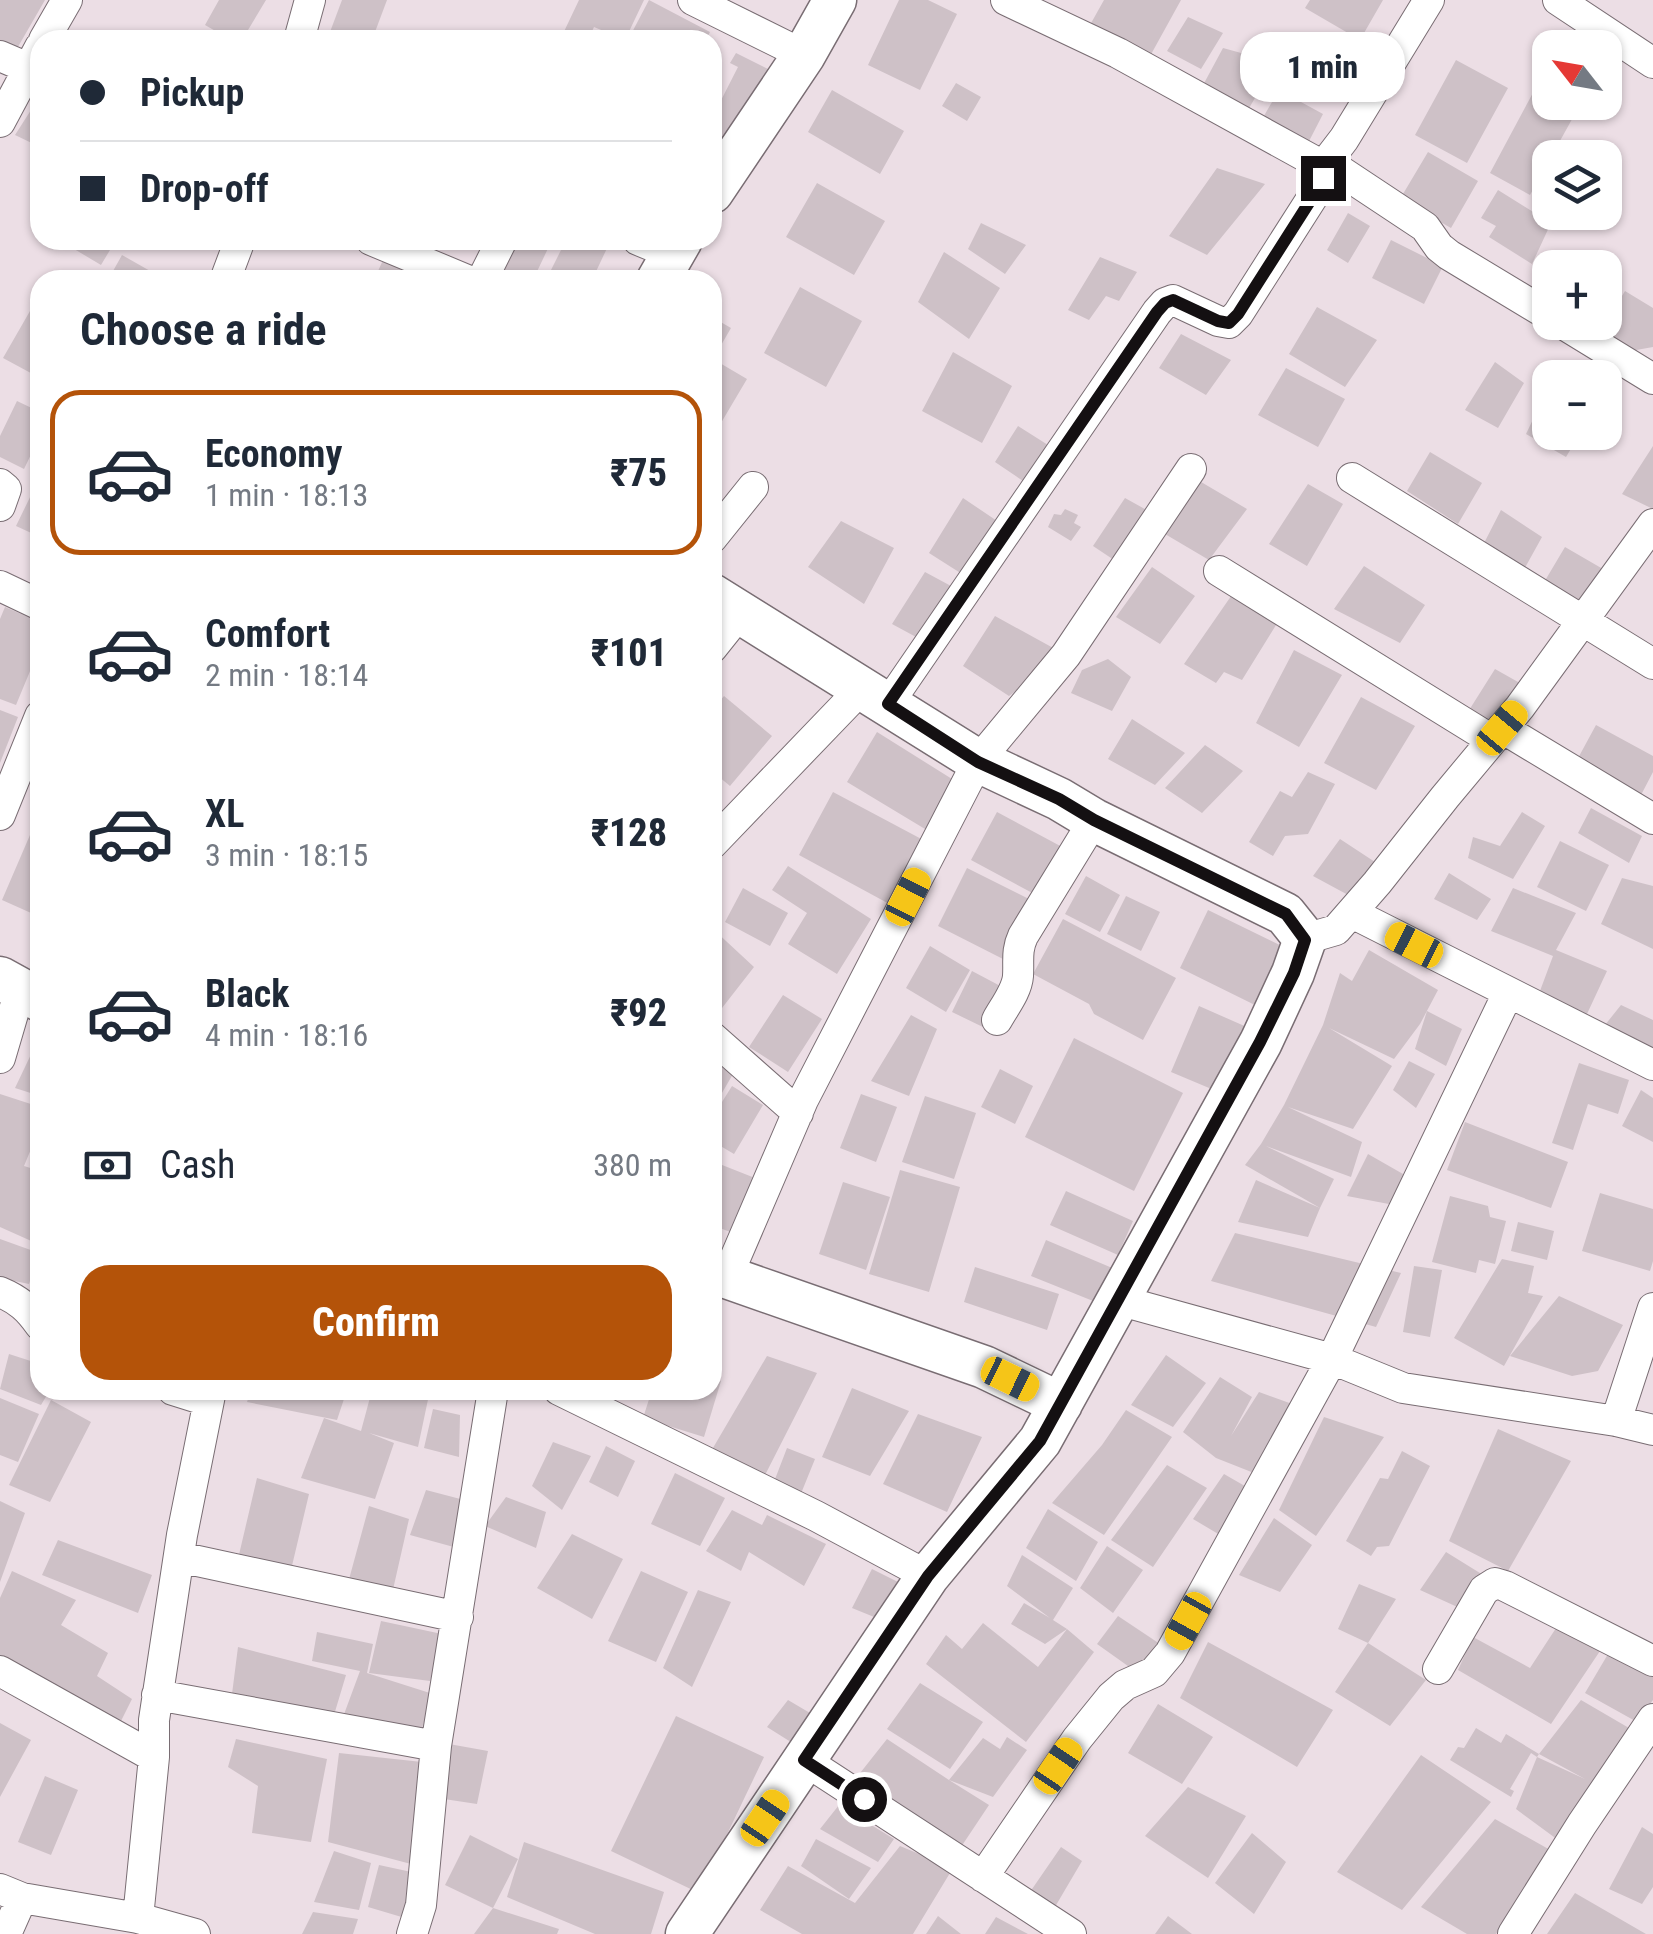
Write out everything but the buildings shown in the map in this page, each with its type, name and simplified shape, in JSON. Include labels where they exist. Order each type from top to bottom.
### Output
[{"type":"main road","points":[[722,177],[804,55],[835,0]]},
{"type":"main road","points":[[687,1934],[928,1576],[1040,1441],[1260,1042],[1294,973],[1305,940],[1286,914],[978,762],[726,604]]},
{"type":"main road","points":[[722,1276],[984,1367],[1061,1404]]},
{"type":"street","points":[[50,30],[67,0]]},
{"type":"street","points":[[302,30],[310,0]]},
{"type":"street","points":[[693,0],[804,55]]},
{"type":"street","points":[[1006,0],[1118,54],[1324,166],[1425,226],[1450,255],[1532,305]]},
{"type":"street","points":[[722,835],[875,696],[1165,303],[1173,300],[1229,323],[1238,314],[1319,187],[1324,166],[1429,0]]},
{"type":"street","points":[[1558,0],[1653,63]]},
{"type":"street","points":[[0,122],[23,57]]},
{"type":"street","points":[[395,250],[443,270]]},
{"type":"street","points":[[1589,340],[1653,379]]},
{"type":"street","points":[[722,1271],[798,1113],[978,762],[1066,655],[1191,469]]},
{"type":"street","points":[[1352,478],[1653,664]]},
{"type":"street","points":[[0,484],[6,489],[0,506]]},
{"type":"street","points":[[722,526],[754,486]]},
{"type":"street","points":[[1305,940],[1336,930],[1352,912],[1497,734],[1653,524]]},
{"type":"street","points":[[1219,571],[1497,734],[1653,819]]},
{"type":"street","points":[[0,586],[30,600]]},
{"type":"street","points":[[0,815],[30,741]]},
{"type":"street","points":[[997,1020],[1015,988],[1017,949],[1022,936],[1094,820]]},
{"type":"street","points":[[1352,912],[1653,1065]]},
{"type":"street","points":[[0,1058],[20,989]]},
{"type":"street","points":[[983,1877],[1110,1697],[1154,1672],[1170,1654],[1332,1359],[1508,993]]},
{"type":"street","points":[[722,1046],[798,1113]]},
{"type":"street","points":[[0,1292],[30,1311]]},
{"type":"street","points":[[1118,1300],[1332,1359],[1403,1388],[1653,1430]]},
{"type":"street","points":[[1616,1421],[1653,1308]]},
{"type":"street","points":[[138,1918],[154,1720],[178,1557],[208,1400]]},
{"type":"street","points":[[412,1934],[421,1906],[436,1746],[491,1400]]},
{"type":"street","points":[[579,1400],[798,1507],[928,1576]]},
{"type":"street","points":[[178,1557],[458,1617]]},
{"type":"street","points":[[1438,1669],[1484,1590],[1495,1584],[1653,1660]]},
{"type":"street","points":[[0,1671],[154,1756]]},
{"type":"street","points":[[158,1696],[436,1746]]},
{"type":"street","points":[[1513,1934],[1653,1719]]},
{"type":"street","points":[[804,1760],[1071,1934]]},
{"type":"street","points":[[6,1934],[11,1894],[138,1918],[195,1934]]},
{"type":"route","points":[[864,1799],[804,1760],[928,1576],[1040,1441],[1260,1042],[1294,973],[1305,940],[1286,914],[978,762],[888,704],[1157,312],[1173,300],[1229,323],[1323,178]]}]
